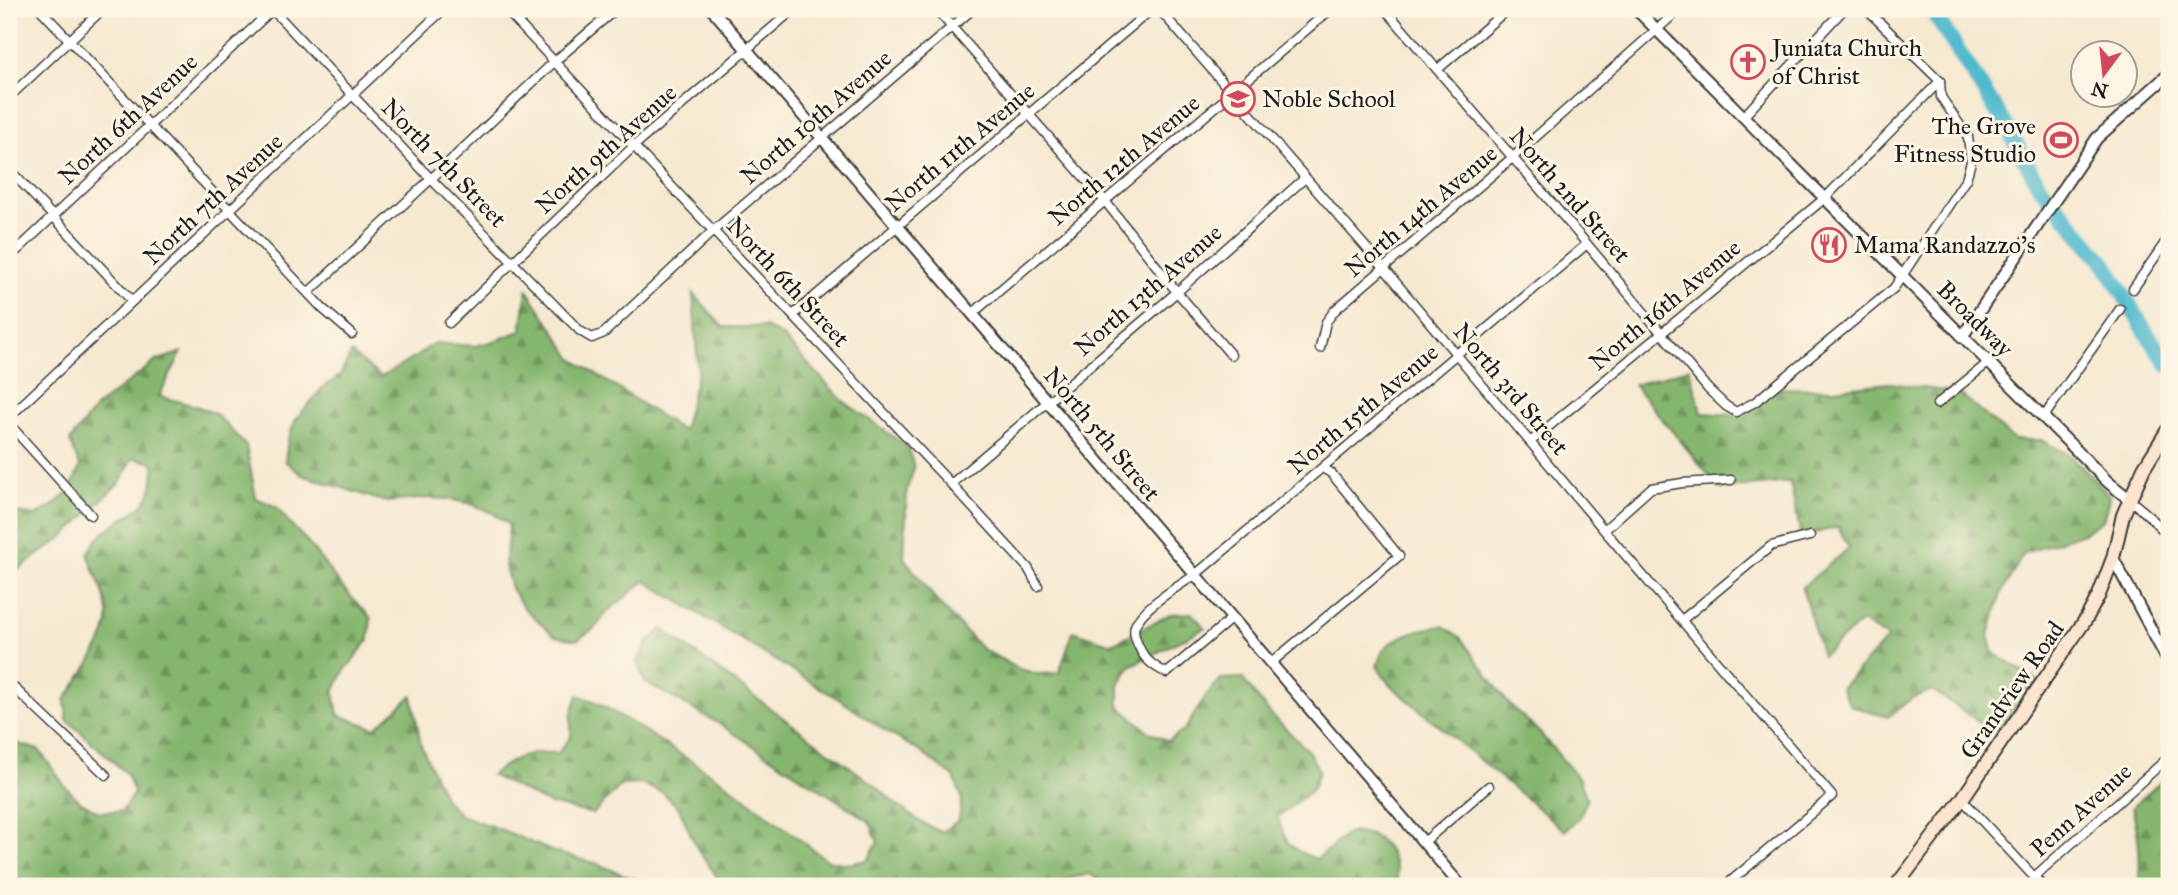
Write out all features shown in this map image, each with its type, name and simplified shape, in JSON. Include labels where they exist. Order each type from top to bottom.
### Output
[{"type":"main road","name":"Grandview Road","points":[[1896,886],[1962,799],[2082,626],[2099,595],[2113,558],[2129,499],[2144,468],[2169,428]]},
{"type":"street","points":[[40,9],[323,308],[352,334]]},
{"type":"street","points":[[9,97],[103,9]]},
{"type":"street","name":"North 7th Street","points":[[273,9],[431,179],[580,331],[592,338]]},
{"type":"street","name":"North 6th Avenue","points":[[9,258],[273,9]]},
{"type":"street","name":"North 7th Avenue","points":[[9,417],[444,9]]},
{"type":"street","name":"North 6th Street","points":[[505,9],[951,484],[1028,568],[1038,586]]},
{"type":"street","points":[[309,292],[555,61],[616,9]]},
{"type":"street","name":"North 5th Street","points":[[712,9],[1461,886]]},
{"type":"street","name":"North 9th Avenue","points":[[449,323],[634,146],[794,9]]},
{"type":"street","points":[[936,9],[1105,201],[1231,355]]},
{"type":"street","name":"North 10th Avenue","points":[[592,338],[604,333],[713,231],[973,9]]},
{"type":"street","name":"North 11th Avenue","points":[[793,315],[1152,9]]},
{"type":"street","name":"North 3rd Street","points":[[1160,9],[1832,796],[1725,886]]},
{"type":"street","name":"North 12th Avenue","points":[[973,313],[1331,9]]},
{"type":"street","name":"North 2nd Street","points":[[1385,9],[1587,244],[1707,389],[1735,412],[1755,402],[1894,288],[1903,276]]},
{"type":"street","points":[[1438,69],[1508,9]]},
{"type":"street","name":"Broadway","points":[[1636,9],[2043,418],[2108,482],[2148,514],[2169,536]]},
{"type":"street","name":"North 14th Avenue","points":[[1320,348],[1326,322],[1335,310],[1680,9]]},
{"type":"street","points":[[1744,116],[1844,9]]},
{"type":"street","points":[[1866,9],[1940,81],[1941,97],[1968,137],[1971,162],[1966,180],[1903,276]]},
{"type":"street","points":[[1962,337],[2097,138],[2169,74]]},
{"type":"street","name":"North 16th Avenue","points":[[1530,442],[1825,198],[1940,81]]},
{"type":"street","points":[[9,169],[132,301]]},
{"type":"street","name":"North 13th Avenue","points":[[951,484],[1177,292],[1305,178]]},
{"type":"street","points":[[2133,289],[2169,237]]},
{"type":"street","name":"North 15th Avenue","points":[[1232,618],[1167,673],[1141,653],[1134,628],[1140,618],[1158,601],[1195,575],[1324,468],[1587,244]]},
{"type":"street","points":[[2043,418],[2120,309]]},
{"type":"street","points":[[1937,404],[1988,363]]},
{"type":"street","points":[[9,424],[92,514]]},
{"type":"street","points":[[1271,663],[1399,556],[1324,468]]},
{"type":"street","points":[[1604,530],[1651,488],[1731,480]]},
{"type":"street","points":[[1682,620],[1771,546],[1810,536]]},
{"type":"street","points":[[2113,558],[2169,663]]},
{"type":"street","points":[[9,683],[106,775]]},
{"type":"street","name":"Penn Avenue","points":[[1962,799],[2034,877],[2169,757]]},
{"type":"street","points":[[1424,842],[1489,786]]},
{"type":"street","points":[[2034,877],[2043,886]]},
{"type":"green space","points":[[527,290],[573,359],[683,431],[698,371],[693,293],[723,327],[765,327],[782,336],[842,400],[909,448],[914,469],[907,489],[904,558],[940,605],[982,649],[1019,669],[1038,674],[1059,673],[1073,631],[1112,644],[1171,614],[1192,613],[1205,628],[1130,666],[1119,685],[1119,706],[1149,732],[1168,741],[1185,729],[1207,694],[1221,679],[1242,678],[1266,709],[1309,752],[1319,771],[1312,790],[1278,817],[1283,834],[1290,845],[1317,859],[1349,832],[1367,834],[1387,848],[1397,871],[1397,886],[1107,886],[1090,874],[1055,886],[726,886],[721,883],[697,848],[679,808],[663,793],[642,784],[621,785],[593,814],[549,804],[491,775],[522,756],[558,753],[571,737],[571,716],[578,695],[632,723],[727,784],[827,860],[848,864],[868,860],[878,841],[869,821],[721,725],[645,682],[637,662],[647,643],[662,629],[876,786],[915,818],[942,832],[959,820],[962,798],[954,777],[919,751],[645,581],[607,612],[595,628],[577,640],[555,636],[523,607],[511,588],[505,567],[509,525],[491,512],[449,499],[386,502],[302,475],[285,461],[288,440],[295,421],[323,387],[340,376],[351,353],[381,377],[434,343],[475,346],[491,342],[521,331]]},
{"type":"green space","points":[[182,352],[159,396],[216,414],[246,446],[256,498],[277,507],[371,618],[369,639],[343,673],[334,692],[338,715],[375,728],[412,696],[421,745],[445,799],[460,815],[651,886],[9,886],[9,741],[39,750],[65,786],[80,801],[99,812],[122,811],[134,793],[127,774],[67,720],[65,700],[93,658],[108,622],[105,598],[88,554],[101,535],[146,501],[153,480],[154,463],[133,458],[120,482],[66,535],[9,576],[9,508],[13,512],[35,516],[55,504],[70,490],[80,467],[70,441],[96,407],[156,361]]},
{"type":"green space","points":[[1689,368],[1702,413],[1745,416],[1767,388],[1834,389],[1890,383],[1959,393],[2014,440],[2041,440],[2070,455],[2110,495],[2103,520],[2083,533],[2024,553],[2001,594],[1989,635],[1994,653],[2038,681],[2002,737],[1932,690],[1912,698],[1888,717],[1851,706],[1841,688],[1888,638],[1861,622],[1822,656],[1802,587],[1849,548],[1838,527],[1801,537],[1790,482],[1720,489],[1634,385]]},
{"type":"green space","points":[[1443,626],[1460,637],[1508,703],[1539,732],[1579,779],[1587,798],[1580,817],[1565,831],[1389,684],[1377,666],[1384,650],[1395,640],[1419,630]]},
{"type":"green space","points":[[2164,779],[2169,779],[2169,886],[2138,886],[2139,846],[2132,807]]},
{"type":"waterway","points":[[1931,9],[2005,124],[2039,185],[2106,265],[2169,365]]},
{"type":"place","name":"Juniata Church of Christ","points":[[1748,62]]},
{"type":"place","name":"Noble School","points":[[1238,99]]},
{"type":"place","name":"The Grove Fitness Studio","points":[[2061,140]]},
{"type":"place","name":"Mama Randazzo's","points":[[1829,245]]}]
